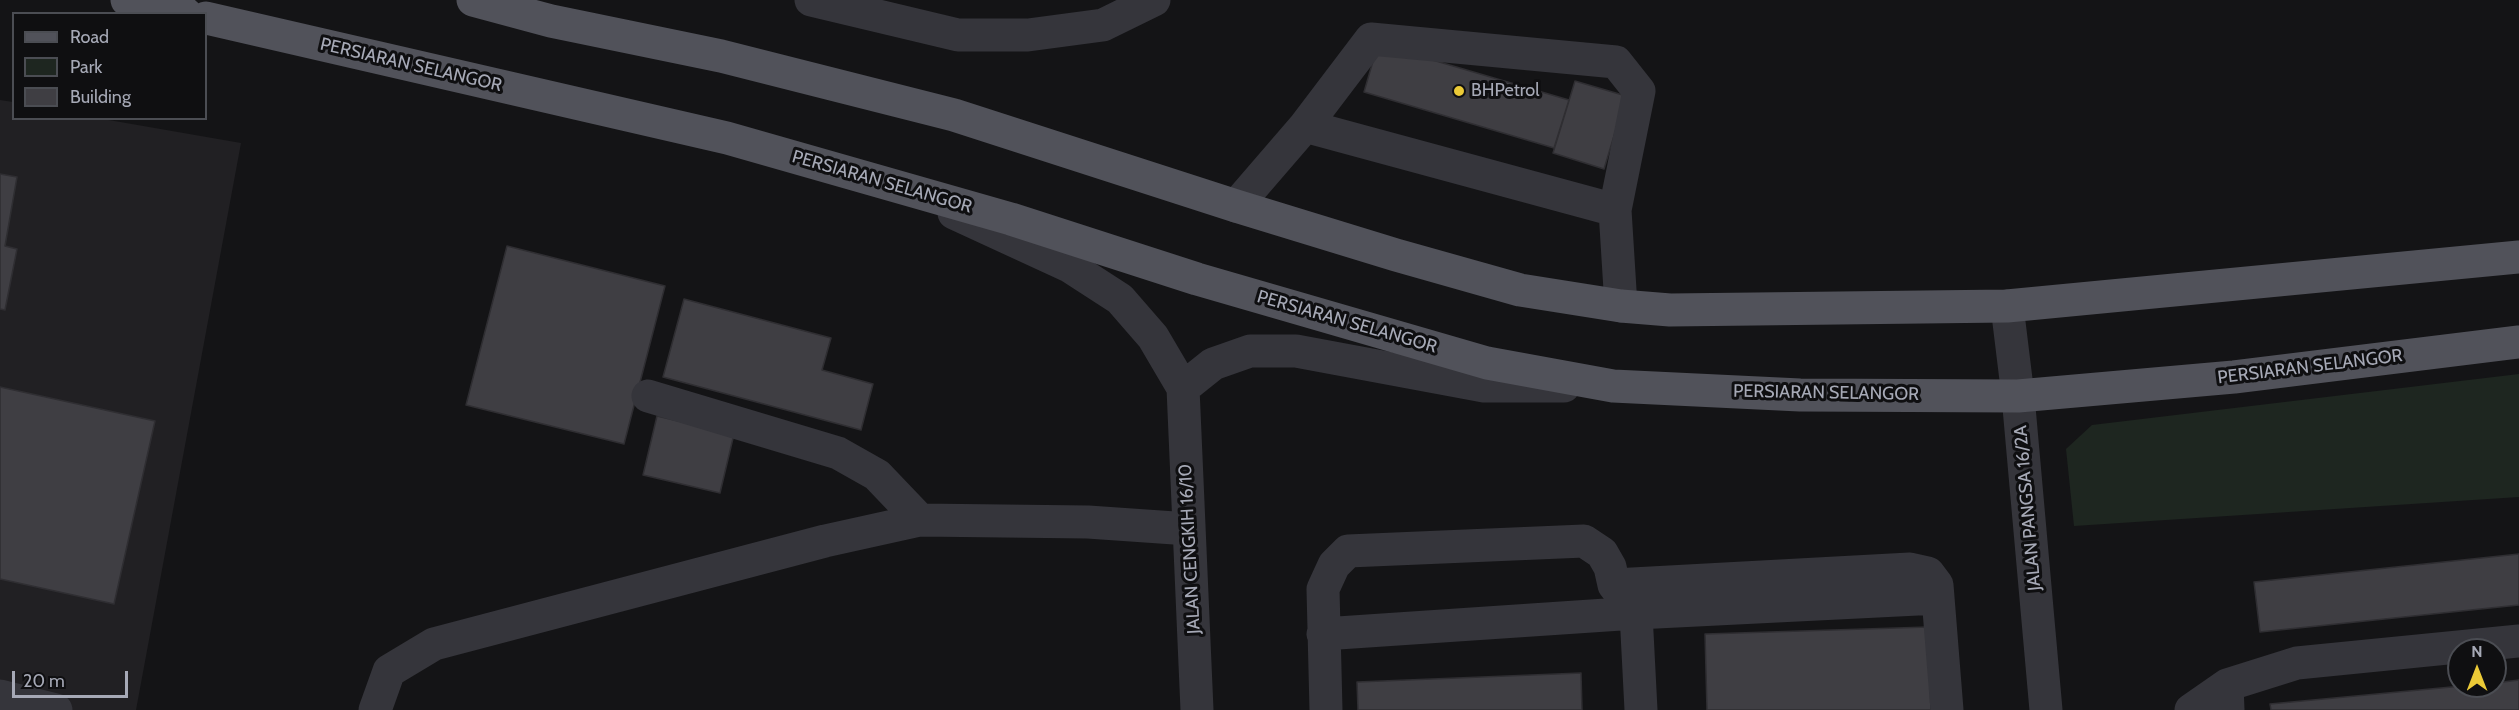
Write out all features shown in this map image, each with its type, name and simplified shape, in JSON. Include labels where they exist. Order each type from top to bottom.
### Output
[{"type":"main road","points":[[127,0],[178,12]]},
{"type":"main road","points":[[473,0],[542,11],[954,115],[1236,206],[1520,290],[1621,306],[1670,310],[2007,306],[2519,257]]},
{"type":"main road","name":"PERSIARAN SELANGOR","points":[[207,18],[727,138],[1011,219],[1197,279],[1487,363],[1613,386],[1800,395],[2019,396],[2234,377],[2519,342]]},
{"type":"street","points":[[811,0],[958,35],[1029,35],[1103,25],[1154,0]]},
{"type":"street","points":[[1236,206],[1305,126],[1371,39],[1616,62],[1639,91],[1615,210],[1621,306]]},
{"type":"street","points":[[1305,126],[1615,210]]},
{"type":"street","points":[[894,185],[1069,266],[1120,299],[1153,337],[1183,388],[1213,364],[1250,351],[1296,351],[1484,386],[1613,386]]},
{"type":"street","name":"JALAN PANGSA 16/2A","points":[[2007,306],[2019,396],[2046,710]]},
{"type":"street","name":"JALAN CENGKIH 16/10","points":[[1183,388],[1197,710]]},
{"type":"street","points":[[648,396],[838,453],[877,475],[920,520]]},
{"type":"street","points":[[375,710],[389,671],[434,644],[825,541],[920,520],[1088,522],[1189,529]]},
{"type":"street","points":[[1326,710],[1323,589],[1334,565],[1348,551],[1584,541],[1602,553],[1610,567],[1614,585],[1636,613],[1641,710]]},
{"type":"street","points":[[1614,585],[1910,568],[1929,573],[1937,585],[1947,710]]},
{"type":"street","points":[[1323,634],[1636,613],[1938,598]]},
{"type":"street","points":[[2191,710],[2228,697],[2297,663],[2519,641]]},
{"type":"street","points":[[0,696],[56,710]]},
{"type":"shaded area","points":[[0,100],[12,102],[12,120],[109,120],[241,143],[136,710],[0,710]]},
{"type":"green space","points":[[2519,374],[2519,497],[2074,526],[2066,449],[2092,425]]},
{"type":"building","points":[[1378,44],[1569,100],[1554,148],[1364,92]]},
{"type":"building","points":[[1575,81],[1626,96],[1604,169],[1553,153]]},
{"type":"building","points":[[0,174],[17,177],[5,246],[17,249],[5,310],[0,309]]},
{"type":"building","points":[[507,246],[665,286],[624,444],[466,405]]},
{"type":"building","points":[[684,299],[831,338],[822,370],[873,384],[861,430],[663,377]]},
{"type":"building","points":[[0,387],[155,421],[114,604],[0,579]]},
{"type":"building","points":[[657,416],[734,434],[720,493],[643,475]]},
{"type":"building","points":[[2519,554],[2519,605],[2260,632],[2254,582]]},
{"type":"building","points":[[1928,627],[1931,710],[1707,710],[1705,634]]},
{"type":"building","points":[[1581,673],[1582,710],[1358,710],[1357,682]]},
{"type":"building","points":[[2519,680],[2519,710],[2271,710],[2270,704],[2447,687],[2447,698],[2507,698],[2507,682]]},
{"type":"place","name":"BHPetrol","points":[[1459,91]]}]
